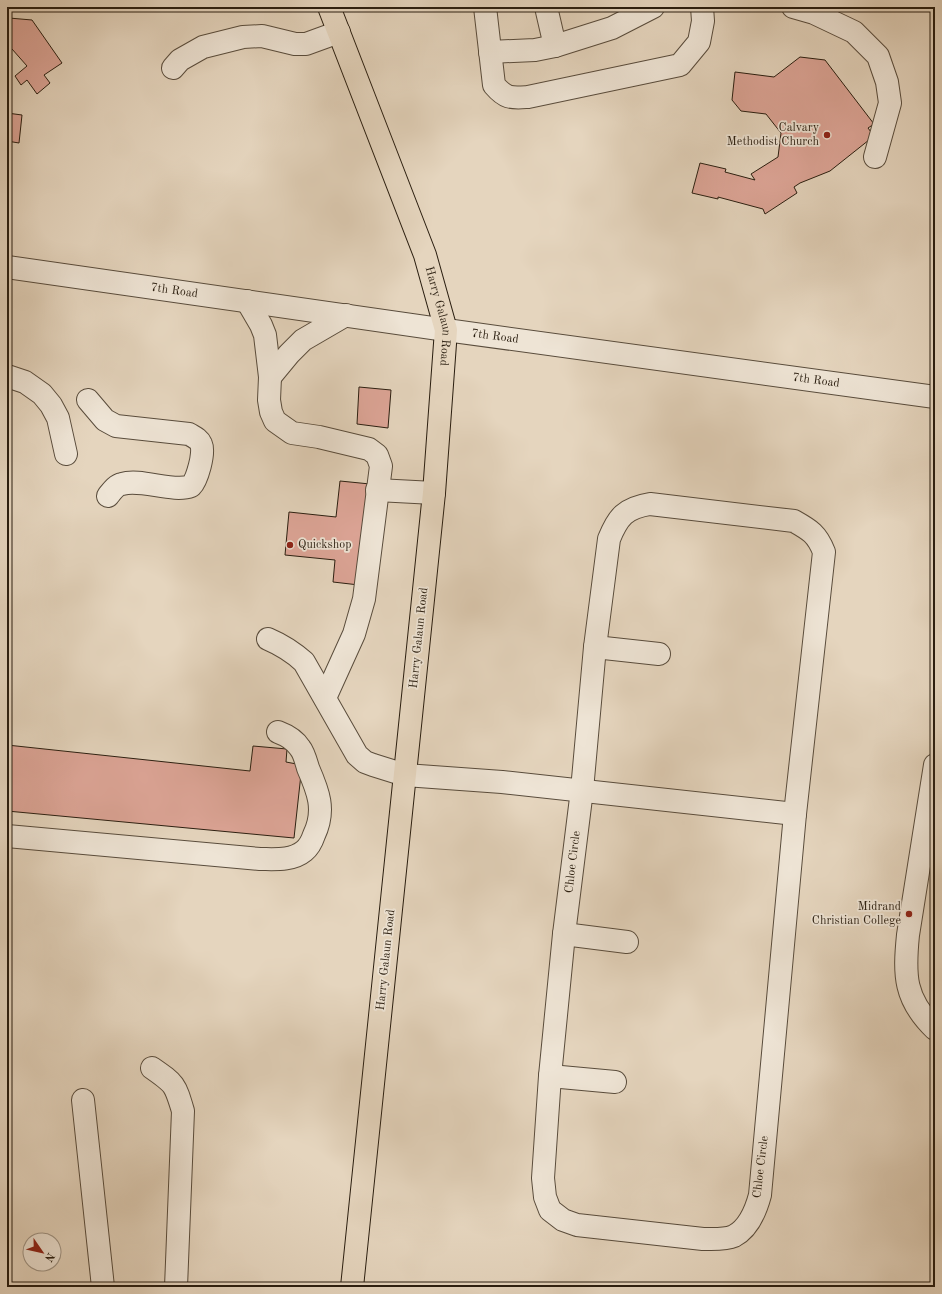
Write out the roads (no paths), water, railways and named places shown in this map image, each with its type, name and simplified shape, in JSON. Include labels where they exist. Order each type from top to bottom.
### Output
[{"type":"main road","name":"Harry Galaun Road","points":[[329,7],[425,255],[446,330],[434,493],[352,1287]]},
{"type":"street","points":[[485,7],[494,85],[502,94],[513,98],[528,97],[680,65],[699,42],[703,22],[702,7]]},
{"type":"street","points":[[546,7],[555,46]]},
{"type":"street","points":[[490,52],[535,50],[555,46],[612,28],[653,7]]},
{"type":"street","points":[[794,7],[814,13],[854,32],[878,56],[887,82],[890,103],[875,158]]},
{"type":"street","points":[[173,68],[180,60],[203,47],[242,37],[262,36],[295,44],[306,44],[339,32]]},
{"type":"street","name":"7th Road","points":[[7,267],[446,330],[935,397]]},
{"type":"street","points":[[247,301],[258,318],[265,335],[270,377],[269,400],[271,412],[275,422],[292,433],[319,437],[369,449],[376,455],[380,466],[364,598],[354,634],[325,698]]},
{"type":"street","points":[[270,377],[303,340],[346,315]]},
{"type":"street","points":[[7,376],[25,382],[42,394],[51,405],[58,418],[66,454]]},
{"type":"street","points":[[88,400],[105,420],[116,426],[189,434],[198,439],[203,448],[197,477],[191,486],[183,488],[137,483],[122,484],[113,489],[108,496]]},
{"type":"street","points":[[377,490],[434,493]]},
{"type":"street","name":"Chloe Circle","points":[[650,504],[776,518],[794,521],[809,530],[819,540],[824,552],[795,814],[760,1195],[755,1211],[746,1226],[734,1236],[719,1239],[703,1239],[577,1225],[563,1220],[550,1210],[545,1197],[543,1178],[550,1076],[564,934],[582,790],[595,646],[609,539],[615,524],[624,513],[636,506],[650,504]]},
{"type":"street","points":[[268,639],[281,645],[304,662],[357,755],[365,762],[373,765],[405,775],[502,782],[795,814]]},
{"type":"street","points":[[595,646],[659,654]]},
{"type":"street","points":[[7,836],[260,859],[293,857],[304,851],[312,841],[317,830],[320,815],[320,804],[318,793],[300,748],[293,740],[278,732]]},
{"type":"street","points":[[935,765],[905,960],[907,981],[912,999],[923,1017],[935,1029]]},
{"type":"street","points":[[564,934],[627,942]]},
{"type":"street","points":[[152,1068],[170,1080],[176,1089],[183,1111],[176,1287]]},
{"type":"street","points":[[550,1076],[615,1082]]},
{"type":"street","points":[[83,1100],[103,1287]]},
{"type":"place","name":"Calvary Methodist Church","points":[[827,135]]},
{"type":"place","name":"Quickshop","points":[[290,545]]},
{"type":"place","name":"Midrand Christian College","points":[[909,914]]}]
